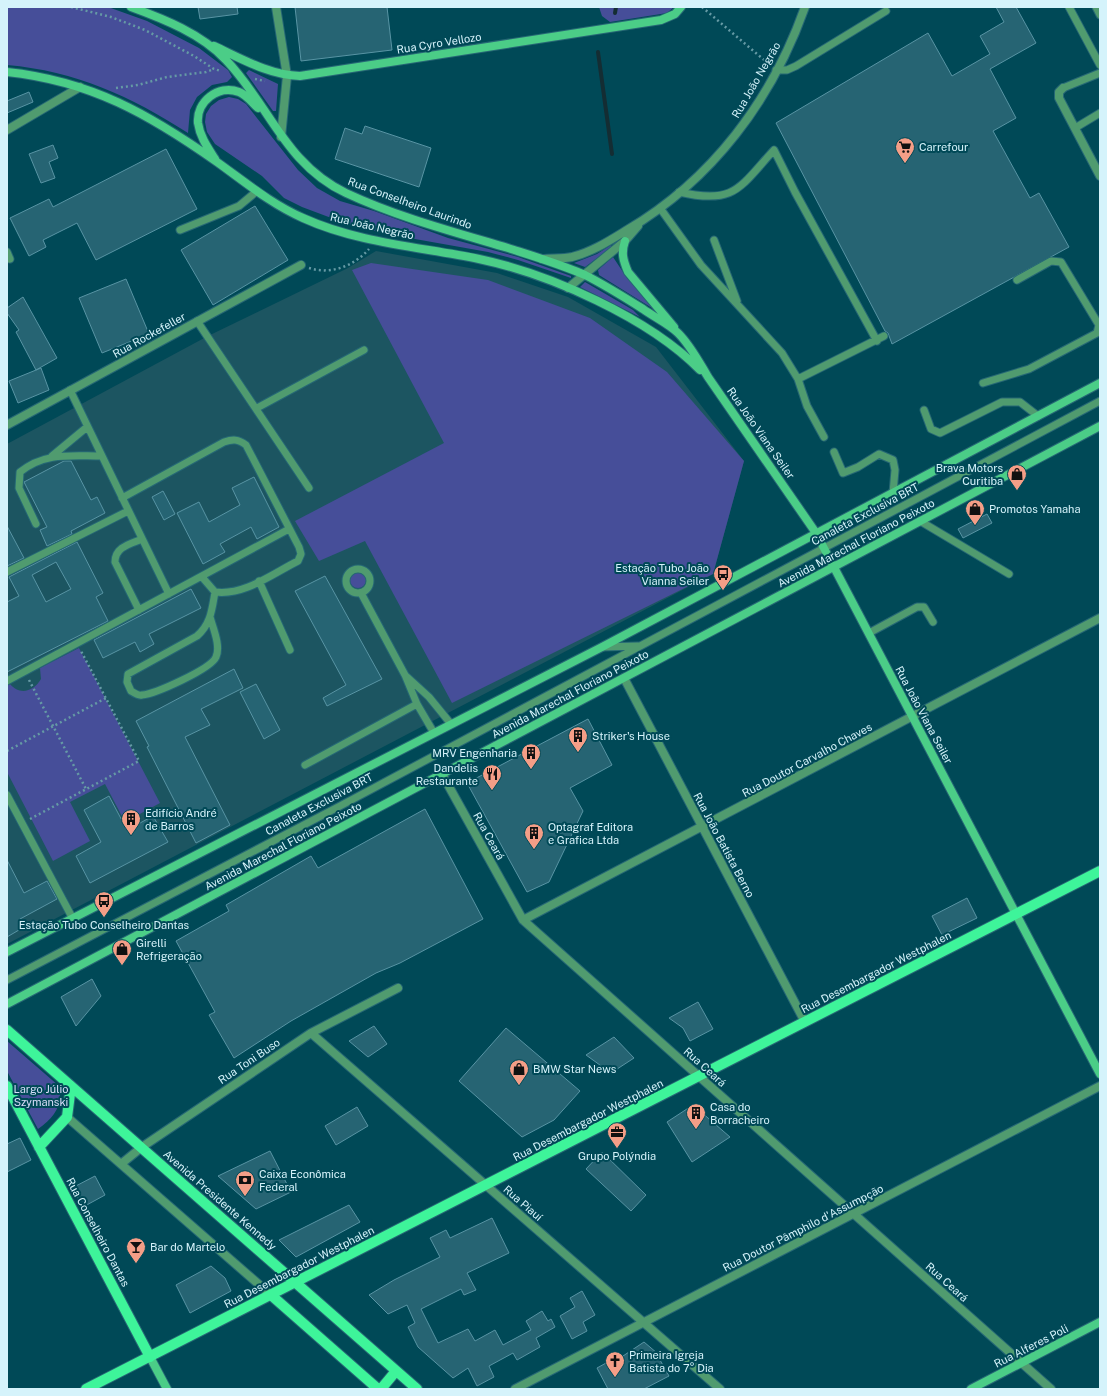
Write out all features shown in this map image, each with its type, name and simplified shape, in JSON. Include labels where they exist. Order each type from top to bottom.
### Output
[{"type":"main road","name":"Rua Desembargador Westphalen","points":[[86,1389],[1100,872]]},
{"type":"main road","name":"Avenida Presidente Kennedy","points":[[7,1030],[417,1389]]},
{"type":"main road","name":"Rua Conselheiro Dantas","points":[[7,1086],[150,1357]]},
{"type":"main road","points":[[39,1147],[67,1117],[71,1086]]},
{"type":"main road","points":[[271,1295],[380,1389],[396,1371]]},
{"type":"street","name":"Rua Conselheiro Laurindo","points":[[131,7],[176,26],[203,40],[225,59],[240,75],[281,137],[301,162],[324,180],[346,193],[449,230],[542,259],[583,275]]},
{"type":"street","points":[[276,7],[287,76],[281,137]]},
{"type":"street","name":"Rua Cyro Vellozo","points":[[203,40],[266,70],[287,76],[300,76],[661,20],[675,14],[681,7]]},
{"type":"street","name":"Rua João Negrão","points":[[542,259],[570,257],[588,252],[644,220],[706,170],[735,137],[760,99],[797,29],[805,7]]},
{"type":"street","name":"Rua João Negrão","points":[[7,72],[47,78],[80,87],[121,102],[160,123],[257,191],[303,218],[334,230],[519,269],[568,288],[624,241],[644,220]]},
{"type":"street","points":[[7,130],[80,87]]},
{"type":"street","points":[[1063,88],[1059,92],[1059,98],[1100,176]]},
{"type":"street","points":[[217,162],[200,133],[198,123],[199,110],[204,101],[216,93],[228,90],[239,92],[271,122]]},
{"type":"street","points":[[624,241],[622,251],[623,261],[628,272],[678,332]]},
{"type":"street","name":"Rua Rockefeller","points":[[7,425],[301,265]]},
{"type":"street","name":"Rua João Viana Seiler","points":[[583,275],[620,294],[678,332],[694,353],[708,377],[816,533],[1100,1074]]},
{"type":"street","name":"Rua João Viana Seiler","points":[[568,288],[606,306],[663,338],[687,356],[708,377]]},
{"type":"street","points":[[7,952],[602,647],[1100,383]]},
{"type":"street","name":"Avenida Marechal Floriano Peixoto","points":[[7,1004],[1100,426]]},
{"type":"street","name":"Rua Doutor Carvalho Chaves","points":[[523,920],[1100,618]]},
{"type":"street","name":"Rua João Batista Berno","points":[[624,678],[805,1022]]},
{"type":"street","name":"Rua Ceará","points":[[442,774],[523,920],[1051,1389]]},
{"type":"street","name":"Rua Toni Buso","points":[[121,1164],[142,1147],[311,1033],[398,988]]},
{"type":"street","name":"Rua Piauí","points":[[311,1033],[720,1389]]},
{"type":"street","name":"Rua Doutor Pâmphilo d'Assumpção","points":[[515,1389],[1100,1086]]},
{"type":"street","points":[[67,1117],[271,1295]]},
{"type":"street","name":"Rua Alferes Poli","points":[[971,1389],[1100,1322]]},
{"type":"street","name":"Rua Conselheiro Dantas","points":[[150,1357],[167,1389]]},
{"type":"lane","points":[[1069,7],[1100,65]]},
{"type":"lane","points":[[1096,7],[1100,15]]},
{"type":"lane","points":[[776,70],[787,70],[796,66],[886,11]]},
{"type":"lane","points":[[1063,88],[1100,73]]},
{"type":"lane","points":[[1075,128],[1100,113]]},
{"type":"lane","points":[[679,192],[700,197],[716,198],[738,189],[774,150],[795,192],[877,341]]},
{"type":"lane","points":[[180,230],[239,206],[257,191]]},
{"type":"lane","points":[[660,208],[701,265],[782,353],[798,379],[807,406],[824,437]]},
{"type":"lane","points":[[714,240],[738,304]]},
{"type":"lane","points":[[7,252],[10,260]]},
{"type":"lane","points":[[983,383],[1029,369],[1097,333],[1099,325],[1061,262],[1057,260],[1051,261],[1017,280]]},
{"type":"lane","points":[[197,321],[309,488]]},
{"type":"lane","points":[[798,379],[877,341],[884,336]]},
{"type":"lane","points":[[256,408],[364,350]]},
{"type":"lane","points":[[70,390],[169,594]]},
{"type":"lane","name":"Canaleta Exclusiva BRT","points":[[7,980],[1100,401]]},
{"type":"lane","points":[[924,410],[931,429],[940,433],[1002,402],[1020,402],[1038,416]]},
{"type":"lane","points":[[52,456],[87,427]]},
{"type":"lane","points":[[122,498],[224,442],[232,440],[240,441],[246,445],[299,547],[301,554],[298,561],[238,591],[226,594],[215,592],[202,577]]},
{"type":"lane","points":[[834,452],[843,473],[858,467],[879,454],[893,460],[895,470],[892,493]]},
{"type":"lane","points":[[36,524],[19,488],[20,472],[31,463],[52,456],[101,456]]},
{"type":"lane","points":[[7,572],[128,511]]},
{"type":"lane","points":[[920,521],[1010,574]]},
{"type":"lane","points":[[7,681],[289,529]]},
{"type":"lane","points":[[139,610],[115,562],[115,555],[117,551],[142,539]]},
{"type":"lane","points":[[259,581],[290,650]]},
{"type":"lane","points":[[210,617],[218,649],[216,658],[208,666],[154,693],[140,696],[131,691],[128,682],[128,674],[197,636],[205,629],[210,617],[215,592]]},
{"type":"lane","points":[[361,593],[404,675],[417,704],[434,733]]},
{"type":"lane","points":[[869,633],[917,607],[924,607],[933,622]]},
{"type":"lane","name":"Canaleta Exclusiva BRT","points":[[602,647],[640,646]]},
{"type":"lane","points":[[404,675],[429,697],[451,724]]},
{"type":"lane","points":[[304,765],[417,704]]},
{"type":"lane","points":[[7,795],[73,919]]},
{"type":"path","points":[[71,7],[111,17],[144,30],[194,56],[214,69],[228,73]]},
{"type":"path","points":[[702,7],[776,70]]},
{"type":"path","points":[[116,88],[138,85],[167,77],[206,72],[214,69]]},
{"type":"path","points":[[251,78],[270,83]]},
{"type":"path","points":[[301,265],[326,272],[334,271],[364,254],[377,240]]},
{"type":"path","points":[[22,823],[139,761],[77,643]]},
{"type":"path","points":[[24,672],[86,789]]},
{"type":"path","points":[[7,751],[106,698]]},
{"type":"shaded area","points":[[376,251],[497,273],[568,297],[656,347],[744,461],[713,574],[7,944],[7,444],[208,336],[348,268]]},
{"type":"green space","points":[[7,7],[108,7],[147,21],[199,48],[228,70],[232,77],[227,82],[212,85],[197,97],[190,110],[188,133],[145,108],[102,87],[56,73],[7,65]]},
{"type":"green space","points":[[599,7],[674,7],[667,13],[610,22],[602,16]]},
{"type":"green space","points":[[249,70],[278,84],[276,111],[273,111],[246,73]]},
{"type":"green space","points":[[229,97],[238,99],[246,104],[298,170],[317,188],[340,201],[374,211],[448,238],[518,257],[571,276],[571,278],[518,260],[488,252],[387,234],[350,225],[302,207],[284,198],[262,176],[215,144],[207,132],[205,122],[206,114],[211,106],[219,100]]},
{"type":"green space","points":[[611,245],[612,247],[585,267],[574,263],[597,254]]},
{"type":"green space","points":[[613,257],[627,278],[650,302],[652,308],[599,275],[598,270]]},
{"type":"green space","points":[[371,263],[488,280],[590,318],[667,372],[744,461],[713,574],[452,703],[365,541],[319,561],[295,521],[444,443],[352,270]]},
{"type":"green space","points":[[585,282],[633,310],[640,317],[580,287]]},
{"type":"green space","points":[[358,572],[364,574],[366,580],[364,586],[358,588],[352,586],[350,580],[352,574]]},
{"type":"green space","points":[[79,648],[160,803],[125,822],[105,784],[70,802],[90,841],[53,861],[7,772],[7,685],[10,684],[14,688],[22,691],[35,687],[41,679],[40,668]]},
{"type":"green space","name":"Largo Júlio Szymanski","points":[[7,1041],[59,1086],[60,1100],[56,1111],[49,1120],[38,1129],[7,1071]]},
{"type":"building","points":[[198,7],[237,7],[238,14],[200,19]]},
{"type":"building","points":[[295,7],[387,7],[392,50],[301,61]]},
{"type":"building","name":"Carrefour","points":[[996,7],[1016,7],[1036,43],[990,69],[1016,118],[993,131],[1030,198],[1039,193],[1069,247],[892,344],[888,333],[885,331],[776,123],[928,33],[952,76],[990,54],[980,36],[1004,22]]},
{"type":"building","points":[[29,92],[33,102],[7,113],[7,101]]},
{"type":"building","points":[[365,126],[431,148],[419,187],[335,159],[345,128],[362,134]]},
{"type":"building","points":[[53,145],[58,158],[49,162],[55,178],[41,183],[29,154]]},
{"type":"building","points":[[166,149],[197,209],[96,260],[77,223],[43,240],[46,247],[29,256],[10,218],[49,199],[53,207]]},
{"type":"building","points":[[255,206],[288,260],[213,305],[181,250]]},
{"type":"building","points":[[126,279],[149,334],[102,353],[79,298]]},
{"type":"building","points":[[23,297],[57,358],[36,370],[16,332],[19,330],[7,313],[7,308]]},
{"type":"building","points":[[41,368],[49,390],[18,403],[9,381]]},
{"type":"building","points":[[64,461],[71,461],[91,500],[97,497],[105,513],[71,531],[72,534],[47,546],[40,530],[47,527],[24,482]]},
{"type":"building","points":[[254,477],[279,527],[257,539],[251,527],[220,544],[225,552],[203,564],[177,513],[199,502],[209,522],[240,505],[232,488]]},
{"type":"building","points":[[163,491],[175,514],[164,520],[152,497]]},
{"type":"building","name":"Promotos Yamaha","points":[[987,514],[992,523],[963,538],[958,529]]},
{"type":"building","points":[[7,526],[24,558],[7,566]]},
{"type":"building","points":[[77,542],[103,593],[96,597],[108,621],[7,672],[7,602],[19,596],[9,577]],"holes":[[[56,562],[71,589],[46,602],[32,575]]]},
{"type":"building","points":[[325,576],[382,679],[327,706],[323,698],[346,685],[295,591]]},
{"type":"building","points":[[191,589],[201,608],[149,634],[154,644],[140,652],[135,642],[103,658],[94,640]]},
{"type":"building","points":[[234,669],[243,688],[201,709],[210,725],[185,737],[230,825],[196,843],[147,747],[149,746],[136,721]]},
{"type":"building","points":[[256,684],[280,730],[264,739],[240,692]]},
{"type":"building","points":[[588,719],[612,765],[570,788],[583,811],[549,882],[527,892],[467,783]]},
{"type":"building","name":"Edifício André de Barros","points":[[109,796],[127,830],[153,816],[168,842],[90,883],[76,856],[101,842],[84,810]]},
{"type":"building","points":[[425,809],[483,919],[400,963],[376,973],[291,1021],[234,1058],[209,1015],[215,1012],[176,941],[229,911],[226,905],[311,856],[318,868]]},
{"type":"building","points":[[7,860],[24,893],[47,881],[57,899],[20,919],[24,927],[7,937]]},
{"type":"building","points":[[967,898],[977,918],[942,935],[932,916]]},
{"type":"building","points":[[92,979],[101,996],[76,1026],[61,997]]},
{"type":"building","points":[[698,1002],[713,1029],[690,1041],[683,1028],[669,1018]]},
{"type":"building","points":[[374,1026],[387,1044],[368,1057],[349,1041]]},
{"type":"building","name":"BMW Star News","points":[[506,1028],[580,1091],[554,1120],[522,1137],[459,1081]]},
{"type":"building","points":[[614,1037],[634,1058],[611,1073],[586,1055]]},
{"type":"building","name":"Casa do Borracheiro","points":[[693,1105],[730,1137],[692,1162],[667,1122]]},
{"type":"building","points":[[357,1107],[368,1126],[336,1145],[325,1126]]},
{"type":"building","points":[[20,1138],[31,1160],[7,1172],[7,1144]]},
{"type":"building","points":[[270,1151],[291,1192],[256,1209],[218,1176]]},
{"type":"building","points":[[602,1152],[646,1195],[631,1211],[586,1169]]},
{"type":"building","points":[[95,1176],[105,1195],[83,1207],[72,1188]]},
{"type":"building","points":[[349,1205],[360,1222],[296,1257],[279,1240]]},
{"type":"building","points":[[492,1218],[509,1253],[467,1273],[476,1290],[464,1295],[461,1289],[421,1309],[438,1343],[468,1329],[475,1341],[495,1330],[503,1345],[531,1330],[526,1321],[542,1311],[548,1321],[551,1319],[555,1327],[536,1338],[540,1347],[517,1360],[513,1353],[489,1366],[494,1377],[477,1386],[468,1368],[453,1378],[418,1347],[408,1327],[415,1323],[407,1305],[388,1314],[369,1295],[394,1280],[440,1257],[430,1238],[446,1230],[450,1238]]},
{"type":"building","points":[[211,1266],[225,1278],[231,1291],[190,1313],[176,1285]]},
{"type":"building","points":[[582,1291],[595,1315],[583,1322],[587,1331],[572,1339],[560,1316],[575,1307],[570,1298]]},
{"type":"building","points":[[644,1342],[664,1359],[660,1360],[669,1376],[644,1389],[608,1389],[597,1368],[617,1357],[617,1360]]},
{"type":"waterway","points":[[615,13],[616,7]]},
{"type":"waterway","points":[[598,52],[612,154]]},
{"type":"place","name":"Carrefour","points":[[905,164]]},
{"type":"place","name":"Brava Motors Curitiba","points":[[1017,491]]},
{"type":"place","name":"Promotos Yamaha","points":[[975,526]]},
{"type":"place","name":"Estação Tubo João Vianna Seiler","points":[[723,591]]},
{"type":"place","name":"Striker's House","points":[[578,753]]},
{"type":"place","name":"MRV Engenharia","points":[[531,770]]},
{"type":"place","name":"Dandelis Restaurante","points":[[492,791]]},
{"type":"place","name":"Edifício André de Barros","points":[[131,836]]},
{"type":"place","name":"Optagraf Editora e Grafica Ltda","points":[[534,850]]},
{"type":"place","name":"Estação Tubo Conselheiro Dantas","points":[[104,918]]},
{"type":"place","name":"Girelli Refrigeração","points":[[122,966]]},
{"type":"place","name":"BMW Star News","points":[[519,1086]]},
{"type":"place","name":"Casa do Borracheiro","points":[[696,1130]]},
{"type":"place","name":"Grupo Polýndia","points":[[617,1149]]},
{"type":"place","name":"Caixa Econômica Federal","points":[[245,1197]]},
{"type":"place","name":"Bar do Martelo","points":[[136,1264]]},
{"type":"place","name":"Primeira Igreja Batista do 7° Dia","points":[[615,1378]]}]
